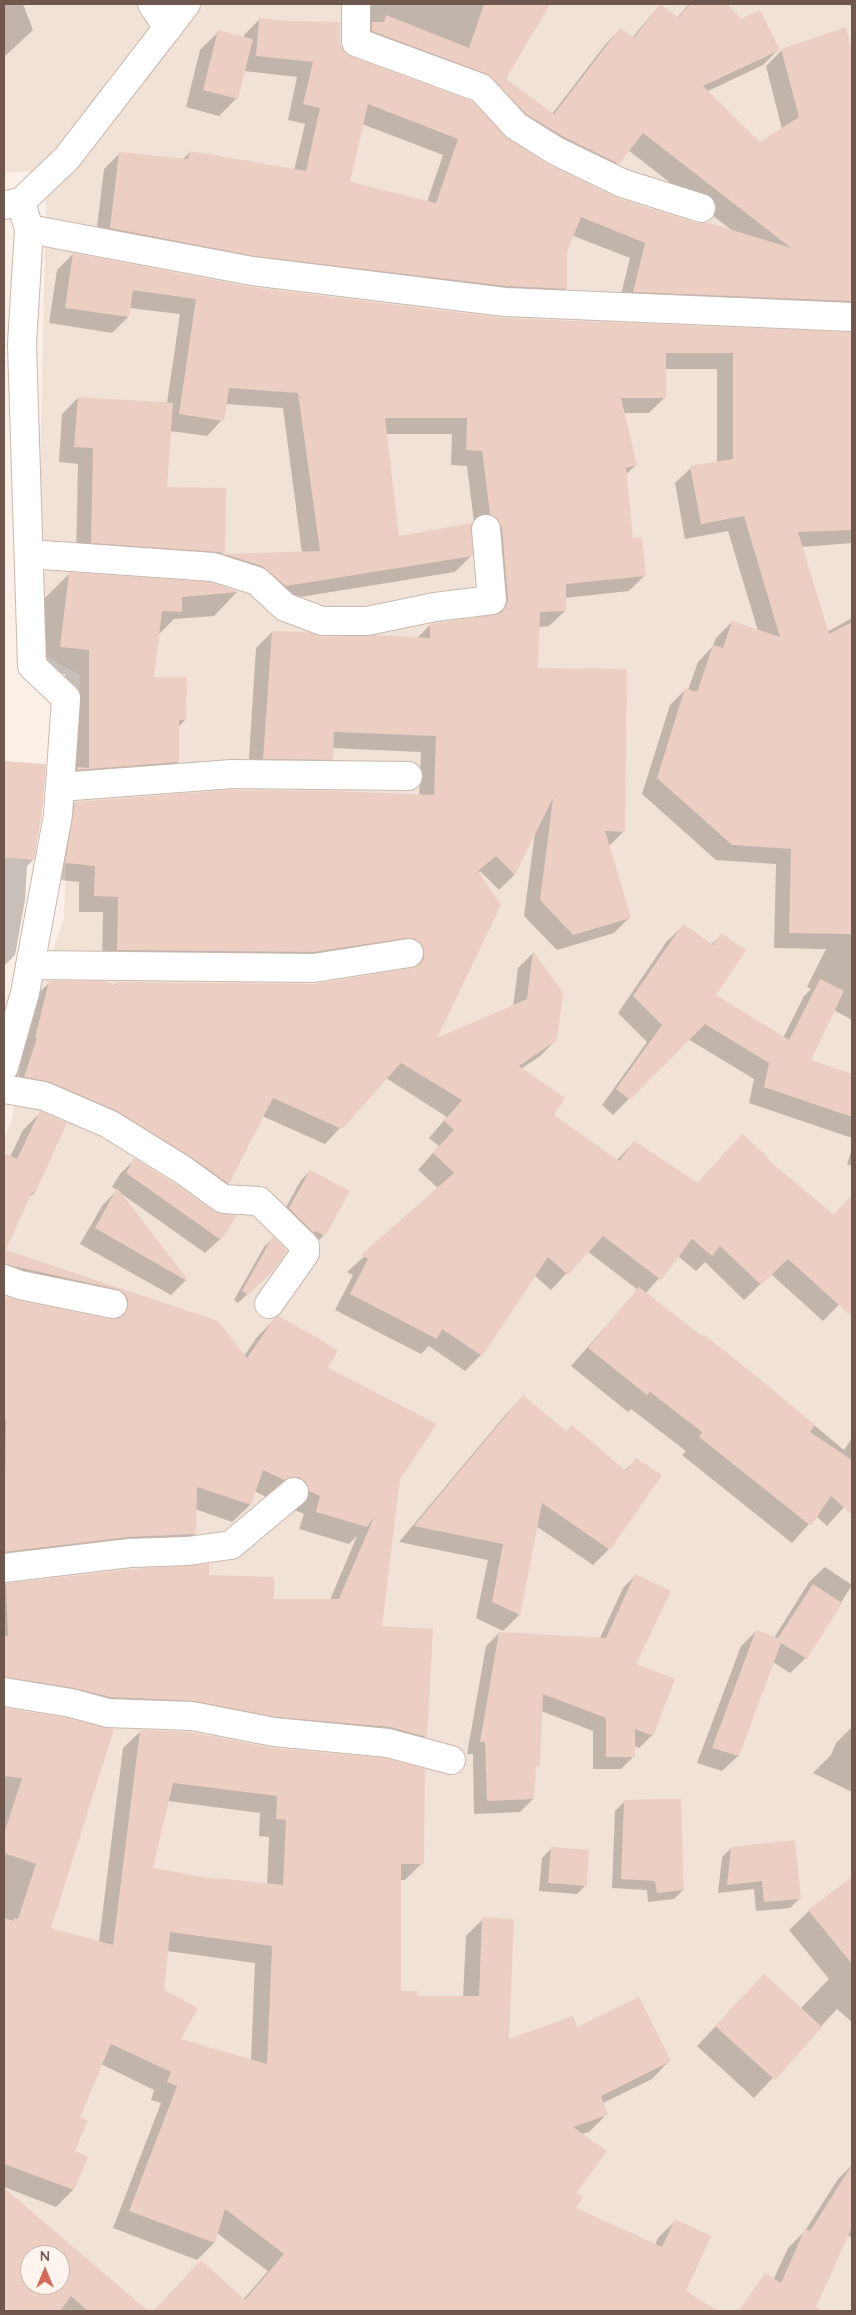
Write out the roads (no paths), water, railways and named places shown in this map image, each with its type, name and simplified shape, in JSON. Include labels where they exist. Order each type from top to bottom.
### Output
[{"type":"street","points":[[152,4],[168,28]]},
{"type":"street","points":[[4,1067],[25,993],[58,815],[66,698],[32,666],[22,344],[28,229],[12,203],[67,158],[186,4]]},
{"type":"street","points":[[356,4],[356,42],[481,88],[516,126],[556,151],[622,183],[701,208]]},
{"type":"street","points":[[28,229],[252,270],[505,302],[852,317]]},
{"type":"street","points":[[29,554],[213,567],[257,581],[285,607],[322,621],[367,621],[434,607],[492,600],[486,529]]},
{"type":"street","points":[[60,788],[232,774],[408,776]]},
{"type":"street","points":[[30,965],[314,968],[409,953]]},
{"type":"street","points":[[4,1089],[44,1096],[109,1124],[183,1170],[223,1200],[259,1201],[305,1246],[305,1253],[269,1304]]},
{"type":"street","points":[[4,1279],[20,1285],[113,1304]]},
{"type":"street","points":[[4,1568],[130,1553],[188,1552],[231,1544],[294,1492]]},
{"type":"street","points":[[4,1692],[71,1702],[108,1713],[192,1716],[274,1732],[388,1743],[451,1760]]}]
